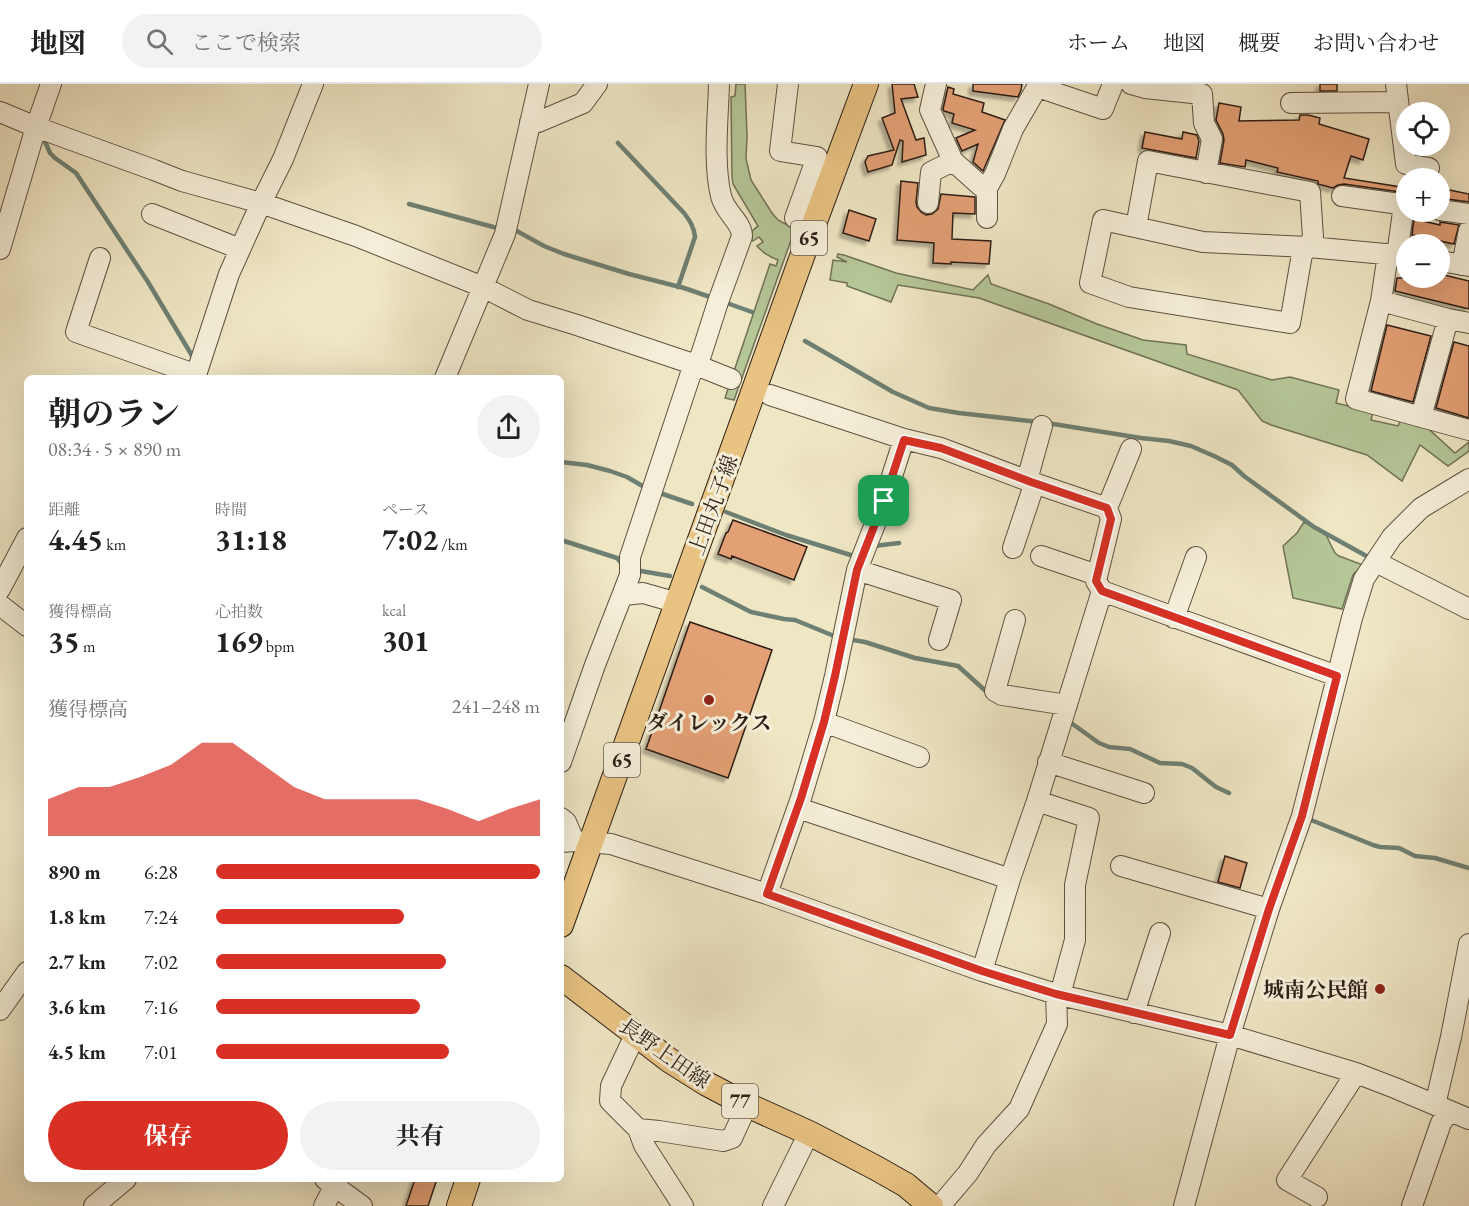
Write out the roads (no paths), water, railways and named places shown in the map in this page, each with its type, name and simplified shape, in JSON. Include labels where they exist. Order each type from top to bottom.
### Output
[{"type":"main road","name":"上田丸子線","points":[[564,908],[576,842],[678,603],[866,84]]},
{"type":"main road","name":"長野上田線","points":[[564,979],[669,1060],[707,1084],[809,1133],[906,1185],[931,1206]]},
{"type":"main road","points":[[459,1206],[465,1182]]},
{"type":"street","points":[[0,249],[51,84]]},
{"type":"street","points":[[196,375],[229,274],[283,159],[313,84]]},
{"type":"street","points":[[446,375],[505,234],[539,84]]},
{"type":"street","points":[[530,122],[538,122],[583,104],[597,84]]},
{"type":"street","points":[[564,753],[595,665],[623,595],[630,574],[630,557],[690,376],[701,355],[742,236],[741,227],[729,215],[720,195],[717,167],[719,84]]},
{"type":"street","points":[[788,84],[780,151],[817,158],[795,218]]},
{"type":"street","points":[[936,84],[930,110],[953,161],[982,187],[987,188]]},
{"type":"street","points":[[987,218],[987,188],[1013,129],[1038,85],[1103,109],[1113,84]]},
{"type":"street","points":[[1131,84],[1145,88],[1202,94],[1204,123],[1212,139],[1206,173]]},
{"type":"street","points":[[1291,103],[1397,93],[1406,164],[1429,168]]},
{"type":"street","points":[[0,112],[182,181],[261,203],[356,236],[483,288],[528,310],[696,365],[731,379]]},
{"type":"street","points":[[928,202],[931,172],[953,161]]},
{"type":"street","points":[[1136,227],[1148,161],[1310,192],[1313,237],[1309,247],[1302,254],[1290,323],[1129,297],[1090,283],[1104,220],[1203,242],[1309,247],[1396,255]]},
{"type":"street","points":[[1342,196],[1396,204]]},
{"type":"street","points":[[1450,211],[1469,214]]},
{"type":"street","points":[[152,214],[240,249]]},
{"type":"street","points":[[1450,263],[1465,265],[1469,230]]},
{"type":"street","points":[[100,258],[76,332],[193,375]]},
{"type":"street","points":[[1396,260],[1381,301],[1356,399],[1469,430]]},
{"type":"street","points":[[1381,301],[1469,323]]},
{"type":"street","points":[[1421,417],[1448,319]]},
{"type":"street","points":[[770,395],[904,440],[941,448],[1107,508]]},
{"type":"street","points":[[1013,548],[1033,488],[1029,473],[1042,426]]},
{"type":"street","points":[[767,894],[798,808],[824,722],[857,570],[884,501],[904,440]]},
{"type":"street","points":[[982,971],[1067,705],[1100,583],[1111,519],[1107,508],[1131,450]]},
{"type":"street","points":[[1184,1206],[1230,1035],[1269,909],[1302,816],[1364,579],[1392,537],[1422,508],[1469,479]]},
{"type":"street","points":[[0,588],[24,544]]},
{"type":"street","points":[[1041,556],[1174,618],[1337,676]]},
{"type":"street","points":[[1174,618],[1196,557]]},
{"type":"street","points":[[1376,562],[1469,609]]},
{"type":"street","points":[[857,570],[951,600],[939,640]]},
{"type":"street","points":[[623,595],[643,593],[678,603]]},
{"type":"street","points":[[0,605],[24,624]]},
{"type":"street","points":[[1015,620],[995,691],[1002,695],[1067,705]]},
{"type":"street","points":[[824,722],[919,757]]},
{"type":"street","points":[[1048,762],[1144,793]]},
{"type":"street","points":[[940,1206],[968,1173],[986,1145],[1019,1109],[1057,1023],[1058,994],[1075,940],[1075,885],[1089,818],[1036,801]]},
{"type":"street","points":[[798,808],[1010,879]]},
{"type":"street","points":[[564,820],[576,842],[610,844],[767,894],[982,971],[1058,994],[1230,1035],[1356,1073],[1469,1119]]},
{"type":"street","points":[[1121,866],[1269,909]]},
{"type":"street","points":[[1134,1013],[1160,933]]},
{"type":"street","points":[[1412,1206],[1441,1123],[1451,1037],[1469,944]]},
{"type":"street","points":[[0,1010],[24,980]]},
{"type":"street","points":[[635,1035],[611,1086],[610,1101],[638,1129],[644,1145],[683,1206]]},
{"type":"street","points":[[1317,1197],[1287,1180],[1356,1073]]},
{"type":"street","points":[[638,1129],[723,1141],[732,1138],[747,1105]]},
{"type":"street","points":[[773,1206],[809,1133]]},
{"type":"street","points":[[94,1206],[122,1182]]},
{"type":"street","points":[[324,1206],[333,1182]]},
{"type":"street","points":[[334,1182],[362,1206]]},
{"type":"waterway","points":[[43,137],[50,153],[76,173],[148,282],[194,359]]},
{"type":"waterway","points":[[618,143],[684,213],[693,227],[695,237],[678,287]]},
{"type":"waterway","points":[[409,204],[497,228]]},
{"type":"waterway","points":[[515,230],[564,254],[713,298]]},
{"type":"waterway","points":[[724,302],[752,312]]},
{"type":"waterway","points":[[805,341],[893,392],[929,408],[1039,422]]},
{"type":"waterway","points":[[1047,423],[1191,446],[1232,465],[1314,527],[1370,558]]},
{"type":"waterway","points":[[564,462],[610,471],[627,477],[646,488]]},
{"type":"waterway","points":[[657,492],[692,504]]},
{"type":"waterway","points":[[726,512],[786,535],[857,557]]},
{"type":"waterway","points":[[564,541],[617,558],[624,566]]},
{"type":"waterway","points":[[874,546],[899,543]]},
{"type":"waterway","points":[[635,570],[670,576]]},
{"type":"waterway","points":[[702,587],[751,612],[795,620],[839,638]]},
{"type":"waterway","points":[[847,639],[865,642],[915,658],[958,666],[989,694]]},
{"type":"waterway","points":[[1067,720],[1099,743],[1109,747],[1130,749],[1160,763],[1182,764],[1192,768],[1216,787],[1229,793]]},
{"type":"waterway","points":[[1311,820],[1373,845],[1399,848],[1415,856],[1435,858],[1469,868]]},
{"type":"place","name":"ダイレックス","points":[[709,700]]},
{"type":"place","name":"城南公民館","points":[[1380,989]]}]
